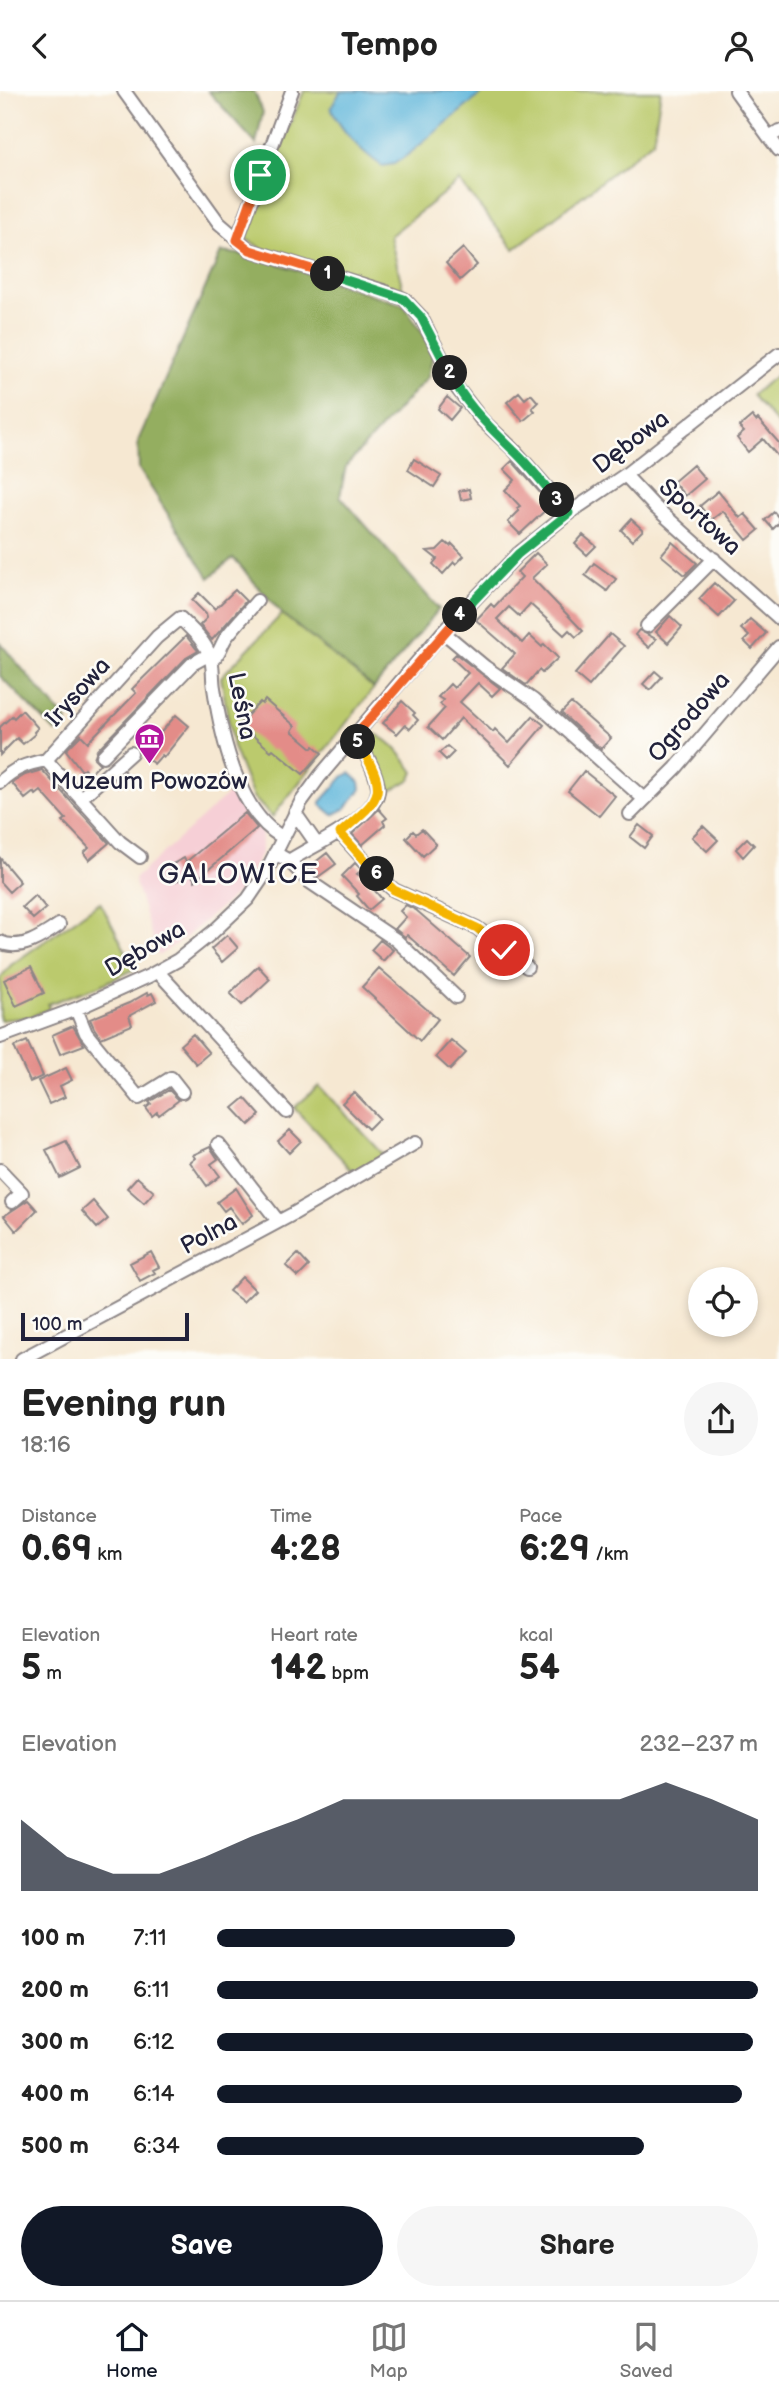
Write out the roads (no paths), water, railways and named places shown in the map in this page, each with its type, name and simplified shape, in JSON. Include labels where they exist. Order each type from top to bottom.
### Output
[{"type":"street","points":[[124,91],[219,223],[250,250],[404,299],[421,317],[457,388],[481,419],[515,451],[569,513]]},
{"type":"street","points":[[237,240],[292,91]]},
{"type":"street","points":[[737,91],[774,134],[779,150]]},
{"type":"street","name":"Dębowa","points":[[0,1037],[75,1009],[158,971],[187,953],[248,899],[295,813],[320,776],[443,632],[518,554],[569,513],[625,475],[779,353]]},
{"type":"street","name":"Sportowa","points":[[625,475],[655,507],[779,618]]},
{"type":"street","points":[[648,626],[714,559]]},
{"type":"street","points":[[103,756],[192,664],[218,656],[229,633],[257,601]]},
{"type":"street","name":"Leśna","points":[[180,618],[202,640],[211,657],[214,688],[228,749],[248,804],[262,822],[282,837]]},
{"type":"street","name":"Irysowa","points":[[0,782],[22,765],[46,759],[157,637],[180,618]]},
{"type":"street","points":[[443,632],[485,667],[533,700],[644,799]]},
{"type":"street","name":"Ogrodowa","points":[[630,814],[676,768],[779,647]]},
{"type":"street","points":[[289,861],[316,843],[340,833],[373,804],[379,789],[355,736]]},
{"type":"street","points":[[82,797],[131,753]]},
{"type":"street","points":[[46,759],[120,842],[140,857]]},
{"type":"street","points":[[295,813],[316,843]]},
{"type":"street","points":[[340,833],[394,890],[477,928],[527,967]]},
{"type":"street","points":[[275,853],[289,861],[310,882],[396,940],[456,997]]},
{"type":"street","points":[[0,941],[7,945],[22,945],[45,935],[59,925]]},
{"type":"street","points":[[158,971],[287,1111]]},
{"type":"street","points":[[75,1009],[86,1033],[135,1100],[171,1078],[182,1092]]},
{"type":"street","name":"Polna","points":[[22,1359],[278,1221],[415,1143]]},
{"type":"street","points":[[218,1144],[278,1221]]},
{"type":"street","points":[[0,1170],[22,1193],[12,1202]]},
{"type":"water","points":[[485,91],[409,154],[394,164],[382,166],[352,140],[331,108],[340,92]]},
{"type":"water","points":[[350,773],[360,782],[361,789],[345,809],[333,815],[321,802],[344,776]]},
{"type":"place","name":"Muzeum Powozów","points":[[149,766]]},
{"type":"district","name":"GALOWICE","points":[[239,874]]}]
